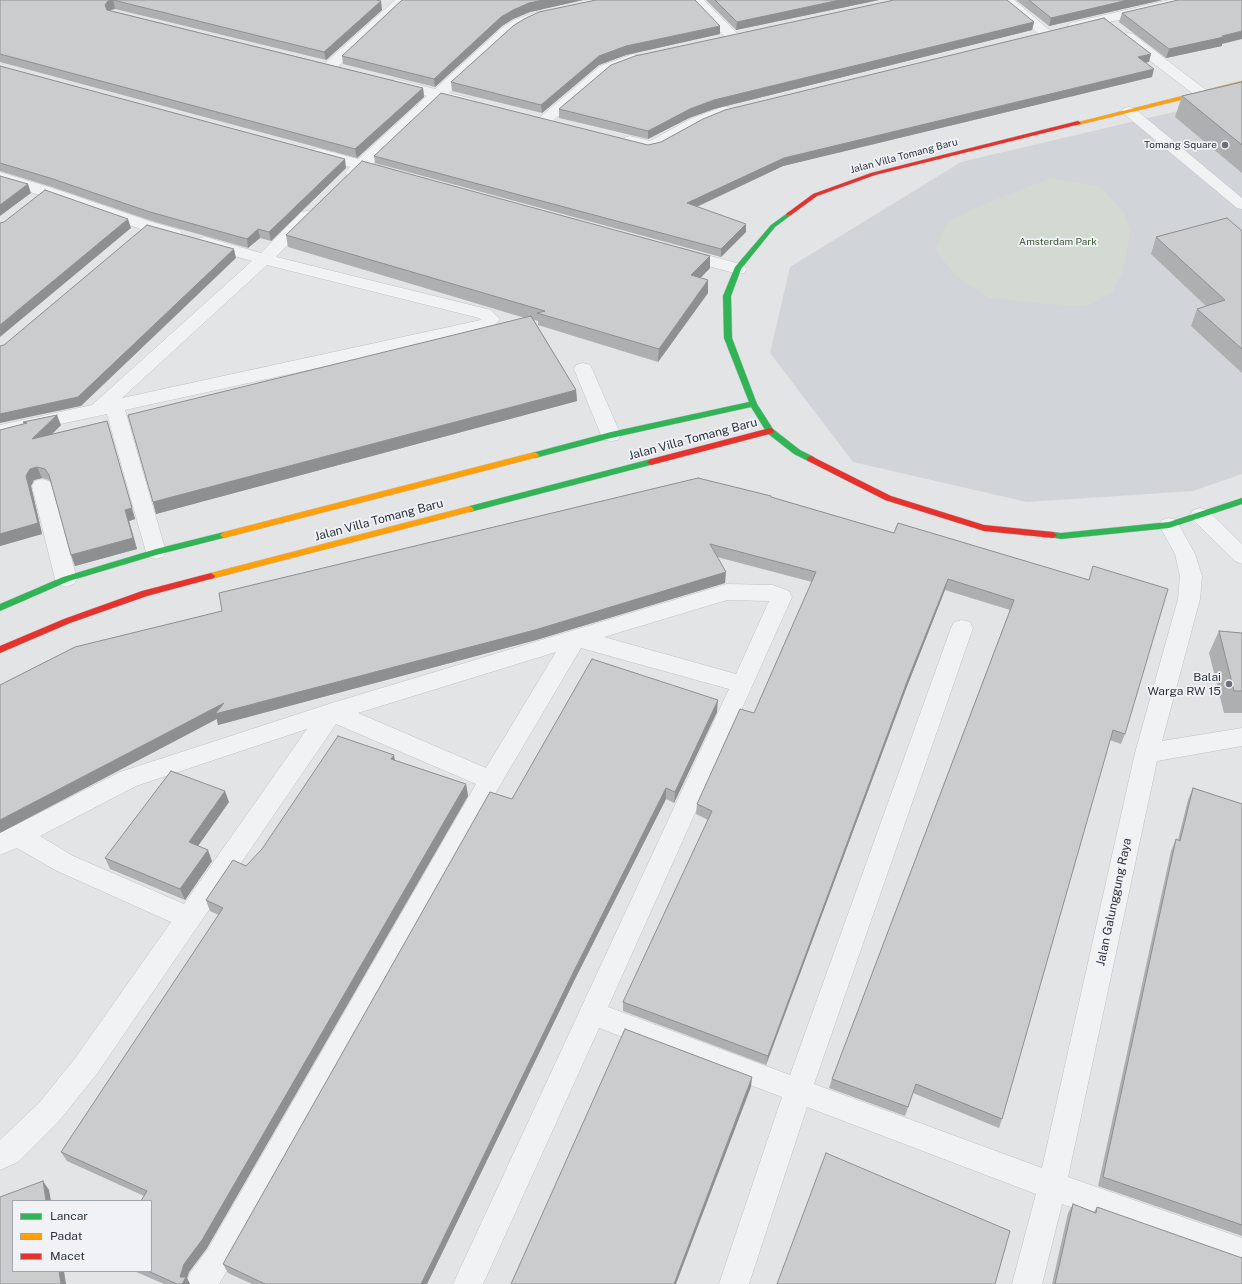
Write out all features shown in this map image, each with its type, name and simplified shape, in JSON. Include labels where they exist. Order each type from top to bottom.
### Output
[{"type":"street","points":[[696,0],[733,37]]},
{"type":"street","points":[[1005,0],[1046,33]]},
{"type":"street","points":[[1030,36],[1104,19],[1156,3],[1187,0]]},
{"type":"street","points":[[380,3],[399,3]]},
{"type":"street","points":[[328,68],[399,3]]},
{"type":"street","points":[[341,184],[508,30],[529,18],[554,11]]},
{"type":"street","points":[[1104,19],[1201,93]]},
{"type":"street","points":[[718,40],[748,34]]},
{"type":"street","points":[[544,120],[604,69],[631,59],[646,56]]},
{"type":"street","points":[[313,64],[344,72]]},
{"type":"street","points":[[383,81],[483,106]]},
{"type":"street","name":"Jalan Villa Tomang Baru","points":[[1242,83],[873,174],[815,195],[773,226],[738,269],[727,296],[728,338],[753,404],[770,431],[797,452],[888,498],[984,528],[1061,536],[1169,525],[1242,501]]},
{"type":"street","points":[[618,138],[648,146],[696,122],[719,113],[738,108]]},
{"type":"street","points":[[529,117],[559,124]]},
{"type":"street","points":[[300,149],[400,176]]},
{"type":"street","points":[[0,178],[46,191],[140,231],[264,259],[485,314],[491,319],[487,324],[482,326],[0,431]]},
{"type":"street","points":[[29,204],[46,191]]},
{"type":"street","points":[[106,407],[264,259],[319,204]]},
{"type":"street","points":[[669,250],[738,269]]},
{"type":"street","points":[[583,369],[611,434]]},
{"type":"street","name":"Jalan Villa Tomang Baru","points":[[0,608],[66,579],[156,552],[611,434],[753,404]]},
{"type":"street","points":[[106,407],[156,552]]},
{"type":"street","name":"Jalan Villa Tomang Baru","points":[[0,650],[67,621],[145,593],[770,431]]},
{"type":"street","points":[[42,486],[66,579]]},
{"type":"street","points":[[1200,515],[1242,556]]},
{"type":"street","name":"Jalan Galunggung Raya","points":[[1028,1284],[1052,1186],[1147,753],[1189,599],[1191,576],[1185,554],[1169,525]]},
{"type":"street","points":[[8,840],[128,779],[332,712],[727,592],[773,593],[781,597],[468,1284]]},
{"type":"street","points":[[734,1284],[798,1091],[962,628]]},
{"type":"street","points":[[576,638],[742,684]]},
{"type":"street","points":[[201,1284],[218,1259],[491,780],[576,638]]},
{"type":"street","points":[[332,712],[491,780]]},
{"type":"street","points":[[0,1156],[8,1152],[49,1112],[86,1066],[332,712]]},
{"type":"street","points":[[1147,753],[1242,737]]},
{"type":"street","points":[[8,840],[64,862],[189,918]]},
{"type":"street","points":[[592,1013],[1052,1186],[1242,1253]]},
{"type":"lane","points":[[1129,111],[1236,194],[1242,205]]},
{"type":"shaded area","points":[[1242,96],[1242,474],[1193,491],[1027,502],[853,462],[770,353],[790,267],[961,162]]},
{"type":"green space","name":"Amsterdam Park","points":[[1051,178],[1101,187],[1124,212],[1130,233],[1123,270],[1112,292],[1088,306],[1046,304],[990,298],[955,275],[935,250],[947,222],[975,208]]},
{"type":"building","points":[[0,0],[113,0],[108,1],[105,5],[107,10],[423,88],[355,149],[0,54]]},
{"type":"building","points":[[113,0],[376,0],[381,1],[324,52]]},
{"type":"building","points":[[402,0],[543,0],[529,3],[501,17],[434,79],[342,56]]},
{"type":"building","points":[[596,0],[695,0],[720,26],[626,46],[599,56],[541,105],[451,82],[513,26],[524,19],[539,12]]},
{"type":"building","points":[[715,0],[840,0],[737,22]]},
{"type":"building","points":[[894,0],[1007,0],[1034,22],[714,100],[690,109],[648,131],[559,109],[611,65],[635,56]]},
{"type":"building","points":[[1029,0],[1128,0],[1051,18]]},
{"type":"building","points":[[1178,0],[1242,0],[1242,31],[1222,36],[1224,37],[1169,49],[1122,13]]},
{"type":"building","points":[[1104,18],[1151,54],[1138,57],[1154,69],[784,158],[687,203],[746,224],[721,249],[374,156],[441,93],[648,145],[661,142],[703,119],[725,110]]},
{"type":"building","points":[[0,66],[345,159],[269,232],[258,229],[247,239],[150,212],[50,178],[0,163]]},
{"type":"building","points":[[1242,82],[1242,145],[1182,96]]},
{"type":"building","points":[[362,161],[710,256],[691,275],[708,280],[659,349],[537,313],[545,311],[286,235]]},
{"type":"building","points":[[0,176],[28,184],[0,205]]},
{"type":"building","points":[[45,190],[128,219],[0,325],[0,223],[4,222]]},
{"type":"building","points":[[1227,218],[1242,231],[1242,349],[1197,309],[1225,300],[1156,237]]},
{"type":"building","points":[[147,225],[234,249],[78,397],[0,414],[0,346],[4,345]]},
{"type":"building","points":[[531,316],[576,390],[153,502],[128,415]]},
{"type":"building","points":[[57,415],[32,439],[107,421],[132,508],[125,510],[133,538],[71,555],[49,475],[45,469],[37,467],[30,469],[26,476],[38,523],[0,534],[0,430],[27,423],[23,422]]},
{"type":"building","points":[[698,478],[771,496],[894,533],[898,523],[1089,580],[1093,566],[1168,589],[1125,734],[1113,730],[1002,1119],[916,1084],[908,1107],[832,1079],[1014,600],[948,579],[908,679],[768,1056],[623,1002],[712,811],[697,804],[740,709],[754,713],[816,572],[710,544],[726,572],[535,630],[215,714],[224,703],[0,820],[0,685],[75,647],[222,611],[219,593]]},
{"type":"building","points":[[1219,631],[1242,633],[1242,691],[1234,691]]},
{"type":"building","points":[[592,659],[718,700],[675,792],[666,788],[574,971],[421,1284],[265,1284],[223,1264],[490,792],[512,799]]},
{"type":"building","points":[[338,736],[394,755],[391,759],[466,784],[202,1240],[184,1264],[180,1277],[186,1277],[182,1284],[177,1284],[150,1272],[152,1272],[152,1200],[142,1200],[147,1191],[61,1152],[223,908],[206,900],[233,860],[246,866],[262,849]]},
{"type":"building","points":[[171,771],[225,791],[189,842],[208,850],[180,889],[105,858]]},
{"type":"building","points":[[1193,788],[1242,804],[1242,1225],[1103,1177],[1176,839],[1180,841]]},
{"type":"building","points":[[625,1029],[752,1077],[674,1284],[511,1284]]},
{"type":"building","points":[[826,1153],[1010,1231],[995,1284],[777,1284]]},
{"type":"building","points":[[43,1181],[46,1200],[12,1200],[12,1272],[59,1272],[61,1284],[0,1284],[0,1197]]},
{"type":"building","points":[[1073,1204],[1096,1213],[1097,1207],[1242,1258],[1242,1284],[1055,1284]]},
{"type":"traffic: fast","points":[[789,214],[773,226],[738,269],[727,296],[728,338],[753,404],[770,431],[797,452],[811,459]]},
{"type":"traffic: fast","points":[[535,455],[611,435],[753,404]]},
{"type":"traffic: fast","points":[[470,509],[651,462]]},
{"type":"traffic: fast","points":[[1053,535],[1061,536],[1169,525],[1242,501]]},
{"type":"traffic: fast","points":[[0,608],[66,579],[156,552],[224,535]]},
{"type":"traffic: slow","points":[[1078,123],[1242,83]]},
{"type":"traffic: slow","points":[[224,535],[535,455]]},
{"type":"traffic: slow","points":[[211,576],[470,509]]},
{"type":"traffic: jam","points":[[789,214],[815,195],[873,174],[1078,123]]},
{"type":"traffic: jam","points":[[651,462],[770,431]]},
{"type":"traffic: jam","points":[[811,459],[888,498],[984,528],[1053,535]]},
{"type":"traffic: jam","points":[[0,650],[67,621],[145,593],[211,576]]},
{"type":"place","name":"Tomang Square","points":[[1225,145]]},
{"type":"place","name":"Balai Warga RW 15","points":[[1229,684]]}]
